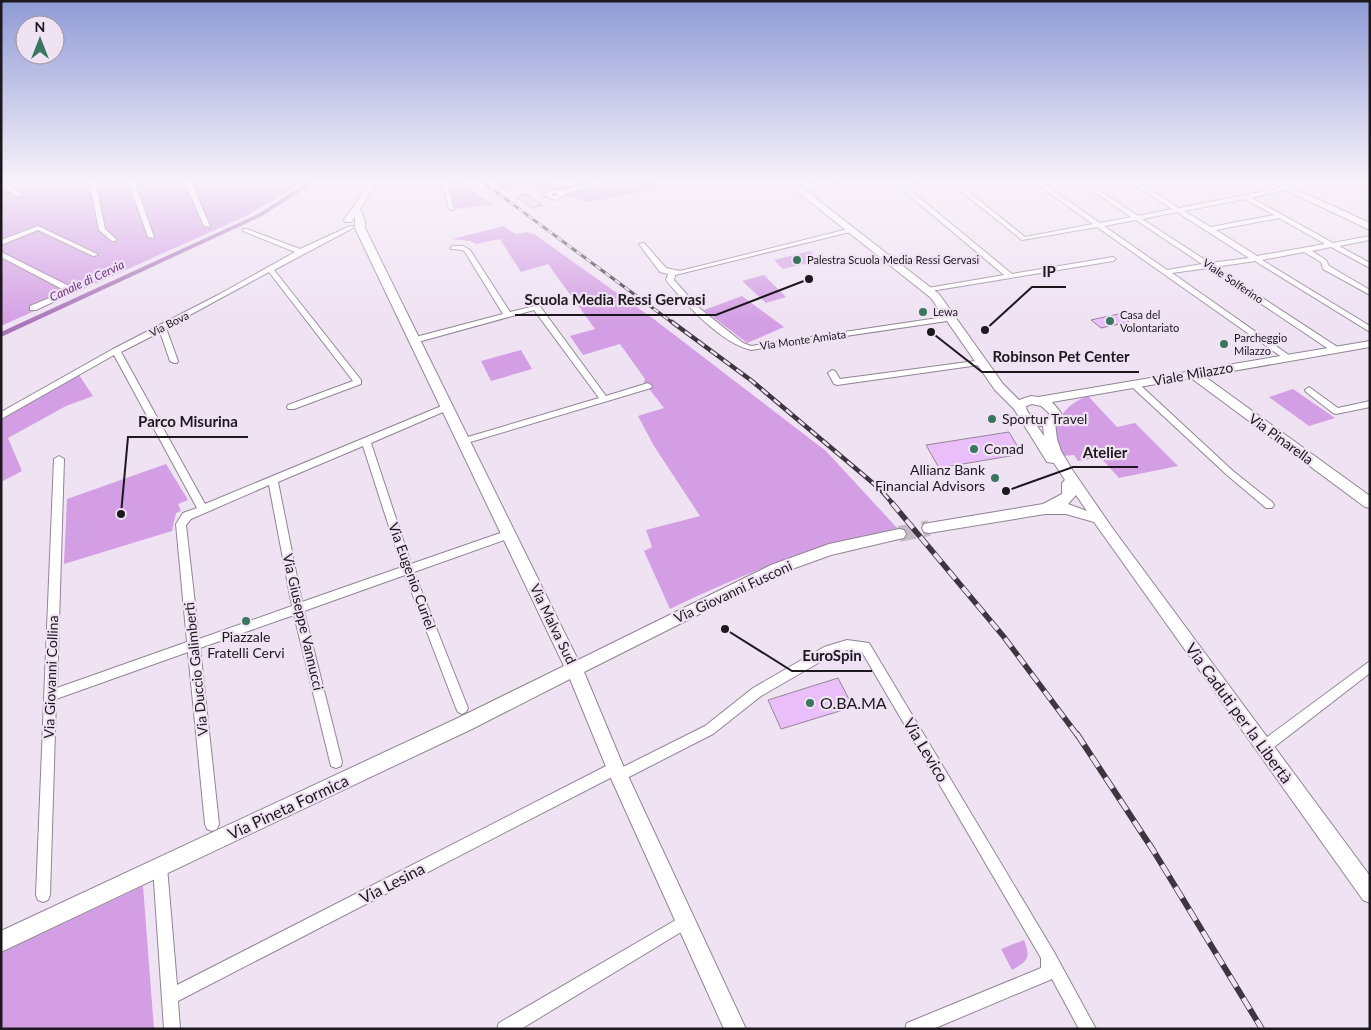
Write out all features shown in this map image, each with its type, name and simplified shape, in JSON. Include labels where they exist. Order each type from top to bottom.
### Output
[{"type":"street","points":[[1,243],[38,228]]},
{"type":"street","points":[[38,228],[95,255]]},
{"type":"street","points":[[102,228],[114,240]]},
{"type":"street","points":[[148,228],[151,237]]},
{"type":"street","name":"Via Bova","points":[[1,416],[116,350],[162,328],[271,270],[344,228]]},
{"type":"street","name":"Via Malva Sud","points":[[357,228],[415,340],[574,669],[617,772],[736,1029]]},
{"type":"street","name":"Via Caduti per la Libertà","points":[[849,228],[935,296],[999,387],[1022,412],[1069,483],[1099,516],[1108,533],[1370,894]]},
{"type":"street","points":[[952,228],[1010,276]]},
{"type":"street","points":[[1010,228],[1024,239],[1082,228]]},
{"type":"street","points":[[1102,228],[1289,358]]},
{"type":"street","name":"Viale Solferino","points":[[1152,228],[1336,350]]},
{"type":"street","points":[[1205,228],[1370,330]]},
{"type":"street","points":[[1208,230],[1218,228]]},
{"type":"street","points":[[1301,228],[1370,266]]},
{"type":"street","points":[[245,230],[300,252]]},
{"type":"street","points":[[672,273],[680,273],[852,230]]},
{"type":"street","points":[[1165,272],[1254,259],[1370,238]]},
{"type":"street","name":"Via Monte Amiata","points":[[642,244],[663,270],[672,273],[670,280],[694,309],[740,345],[751,348],[951,318]]},
{"type":"street","points":[[453,248],[463,248],[468,251],[508,315]]},
{"type":"street","points":[[1306,250],[1324,261],[1326,267],[1370,293]]},
{"type":"street","points":[[1,254],[72,291],[33,308]]},
{"type":"street","points":[[928,290],[1114,259]]},
{"type":"street","points":[[271,270],[358,382],[291,407]]},
{"type":"street","points":[[415,340],[536,307],[604,399]]},
{"type":"street","points":[[162,328],[174,361]]},
{"type":"street","name":"Viale Milazzo","points":[[1035,400],[1135,385],[1370,344]]},
{"type":"street","points":[[116,350],[203,509],[447,407]]},
{"type":"street","points":[[832,373],[837,382],[984,364]]},
{"type":"street","name":"Via Caduti per la Libertà","points":[[984,364],[1004,386],[1052,407],[1051,442],[1092,518],[1108,533]]},
{"type":"street","name":"Via Pinarella","points":[[1193,374],[1370,503]]},
{"type":"street","name":"Viale Milazzo","points":[[1135,385],[1230,473],[1268,505]]},
{"type":"street","points":[[464,441],[648,386]]},
{"type":"street","name":"Viale Milazzo","points":[[1052,418],[1070,399],[1099,390]]},
{"type":"street","points":[[1309,390],[1336,411],[1370,404]]},
{"type":"street","points":[[1035,400],[1023,402],[1022,412],[1040,422],[1052,418]]},
{"type":"street","name":"Via Eugenio Curiel","points":[[366,442],[408,570],[462,708]]},
{"type":"street","name":"Via Giovanni Collina","points":[[43,895],[59,459]]},
{"type":"street","name":"Via Giuseppe Vannucci","points":[[273,480],[298,609],[336,762]]},
{"type":"street","points":[[929,528],[1045,508],[1061,502],[1069,496],[1069,483]]},
{"type":"street","points":[[1066,509],[1082,497]]},
{"type":"street","points":[[1045,508],[1066,509],[1092,518]]},
{"type":"street","name":"Via Duccio Galimberti","points":[[203,509],[187,516],[182,524],[212,824]]},
{"type":"street","points":[[50,696],[509,534]]},
{"type":"street","name":"Via Giovanni Fusconi","points":[[574,669],[776,569],[830,550],[899,534]]},
{"type":"street","name":"Via Levico","points":[[617,772],[709,730],[757,692],[828,651],[846,645],[865,647],[1049,957]]},
{"type":"street","points":[[1264,747],[1370,666]]},
{"type":"street","name":"Via Pineta Formica","points":[[1,942],[359,775],[574,669]]},
{"type":"street","name":"Via Lesina","points":[[170,997],[617,772]]},
{"type":"street","points":[[160,867],[172,1029]]},
{"type":"street","points":[[505,1029],[686,922]]},
{"type":"street","points":[[913,1029],[1048,973],[1049,957]]},
{"type":"street","points":[[1049,957],[1088,1029]]},
{"type":"shaded area","points":[[1,228],[219,228],[1,326]]},
{"type":"shaded area","points":[[496,228],[507,228],[515,234],[527,232],[534,234],[655,320],[826,451],[898,529],[810,551],[726,583],[670,609],[644,551],[652,547],[646,530],[700,516],[654,446],[638,416],[664,408],[644,382],[645,379],[620,344],[583,355],[570,336],[595,329],[548,264],[521,272],[500,239],[476,244],[470,241],[452,239]]},
{"type":"shaded area","name":"Palestra Scuola Media Ressi Gervasi","points":[[810,251],[820,260],[783,269],[774,260]]},
{"type":"shaded area","points":[[764,275],[786,297],[766,303],[742,281]]},
{"type":"shaded area","points":[[742,296],[784,327],[747,343],[704,310]]},
{"type":"shaded area","points":[[521,350],[532,369],[491,381],[481,361]]},
{"type":"shaded area","points":[[79,375],[93,396],[66,406],[8,438],[22,471],[1,482],[1,418]]},
{"type":"shaded area","points":[[1293,389],[1335,418],[1309,426],[1269,397]]},
{"type":"shaded area","points":[[1088,396],[1117,427],[1135,423],[1178,466],[1119,478],[1100,457],[1078,461],[1074,455],[1063,456],[1053,432],[1066,410],[1071,405]]},
{"type":"shaded area","points":[[166,464],[188,500],[178,504],[181,511],[176,513],[172,531],[64,564],[67,499]]},
{"type":"shaded area","points":[[143,886],[154,1029],[1,1029],[1,953]]},
{"type":"shaded area","points":[[1024,940],[1027,958],[1022,964],[1012,970],[1001,949]]},
{"type":"building","name":"Casa del Volontariato","points":[[1118,314],[1129,322],[1101,328],[1091,320]]},
{"type":"building","name":"Conad","points":[[1009,432],[1022,454],[939,468],[926,445]]},
{"type":"building","name":"O.BA.MA","points":[[838,678],[853,707],[781,729],[768,700]]},
{"type":"waterway","name":"Canale di Cervia","points":[[1,335],[232,228]]},
{"type":"tunnel","points":[[899,534],[929,528]]},
{"type":"railway","points":[[545,228],[673,323]]},
{"type":"railway","points":[[672,322],[752,381],[880,489],[893,504]]},
{"type":"railway","points":[[892,503],[1004,637],[1078,736]]},
{"type":"railway","points":[[1077,734],[1153,850],[1262,1029]]},
{"type":"place","name":"Palestra Scuola Media Ressi Gervasi","points":[[797,260]]},
{"type":"place","name":"Scuola Media Ressi Gervasi","points":[[809,279]]},
{"type":"place","name":"Lewa","points":[[923,312]]},
{"type":"place","name":"Casa del Volontariato","points":[[1110,321]]},
{"type":"place","name":"IP","points":[[985,330]]},
{"type":"place","name":"Robinson Pet Center","points":[[931,332]]},
{"type":"place","name":"Parcheggio Milazzo","points":[[1224,344]]},
{"type":"place","name":"Sportur Travel","points":[[992,419]]},
{"type":"place","name":"Conad","points":[[974,449]]},
{"type":"place","name":"Allianz Bank Financial Advisors","points":[[995,478]]},
{"type":"place","name":"Atelier","points":[[1006,491]]},
{"type":"place","name":"Parco Misurina","points":[[121,514]]},
{"type":"place","name":"Piazzale Fratelli Cervi","points":[[246,621]]},
{"type":"place","name":"EuroSpin","points":[[725,629]]},
{"type":"place","name":"O.BA.MA","points":[[810,703]]}]
